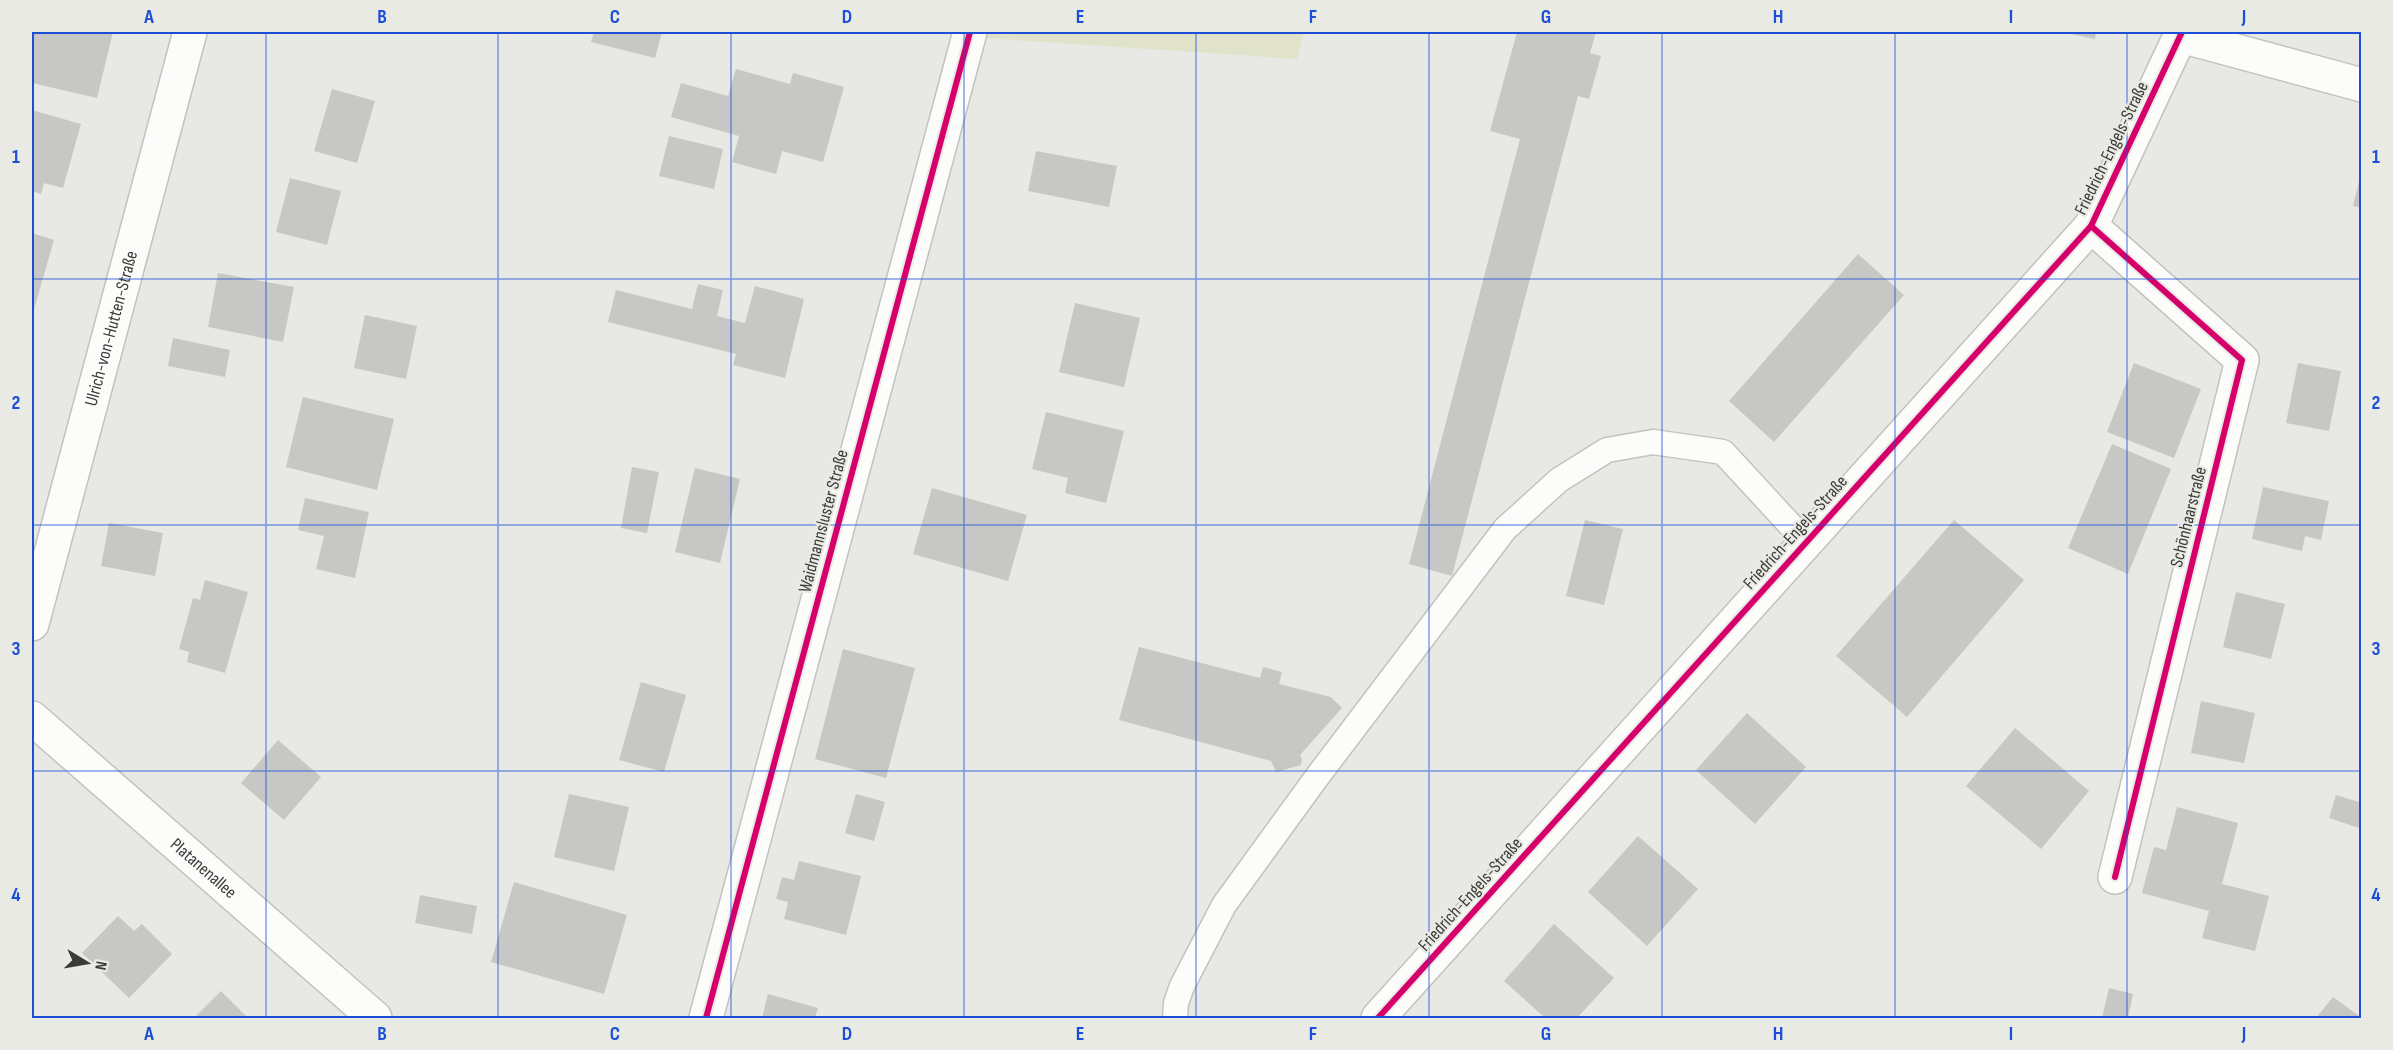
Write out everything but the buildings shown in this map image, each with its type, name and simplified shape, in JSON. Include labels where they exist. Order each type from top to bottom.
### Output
[{"type":"street","name":"Ulrich-von-Hutten-Straße","points":[[32,624],[190,32]]},
{"type":"street","name":"Waidmannsluster Straße","points":[[706,1018],[970,32]]},
{"type":"street","points":[[2182,34],[2361,85]]},
{"type":"street","name":"Friedrich-Engels-Straße","points":[[1378,1018],[2091,226],[2182,34]]},
{"type":"street","name":"Schönhaarstraße","points":[[2091,226],[2242,360],[2115,877]]},
{"type":"street","name":"Platanenallee","points":[[32,718],[375,1018]]},
{"type":"lane","points":[[1175,1018],[1176,1003],[1182,986],[1224,905],[1317,777],[1504,529],[1559,480],[1607,450],[1653,442],[1723,452],[1806,542]]},
{"type":"green space","points":[[986,32],[1304,32],[1297,59],[984,38]]},
{"type":"cycle path","points":[[706,1018],[970,32]]},
{"type":"cycle path","points":[[1378,1018],[2091,226],[2182,32]]},
{"type":"cycle path","points":[[2091,226],[2242,360],[2115,877]]}]
